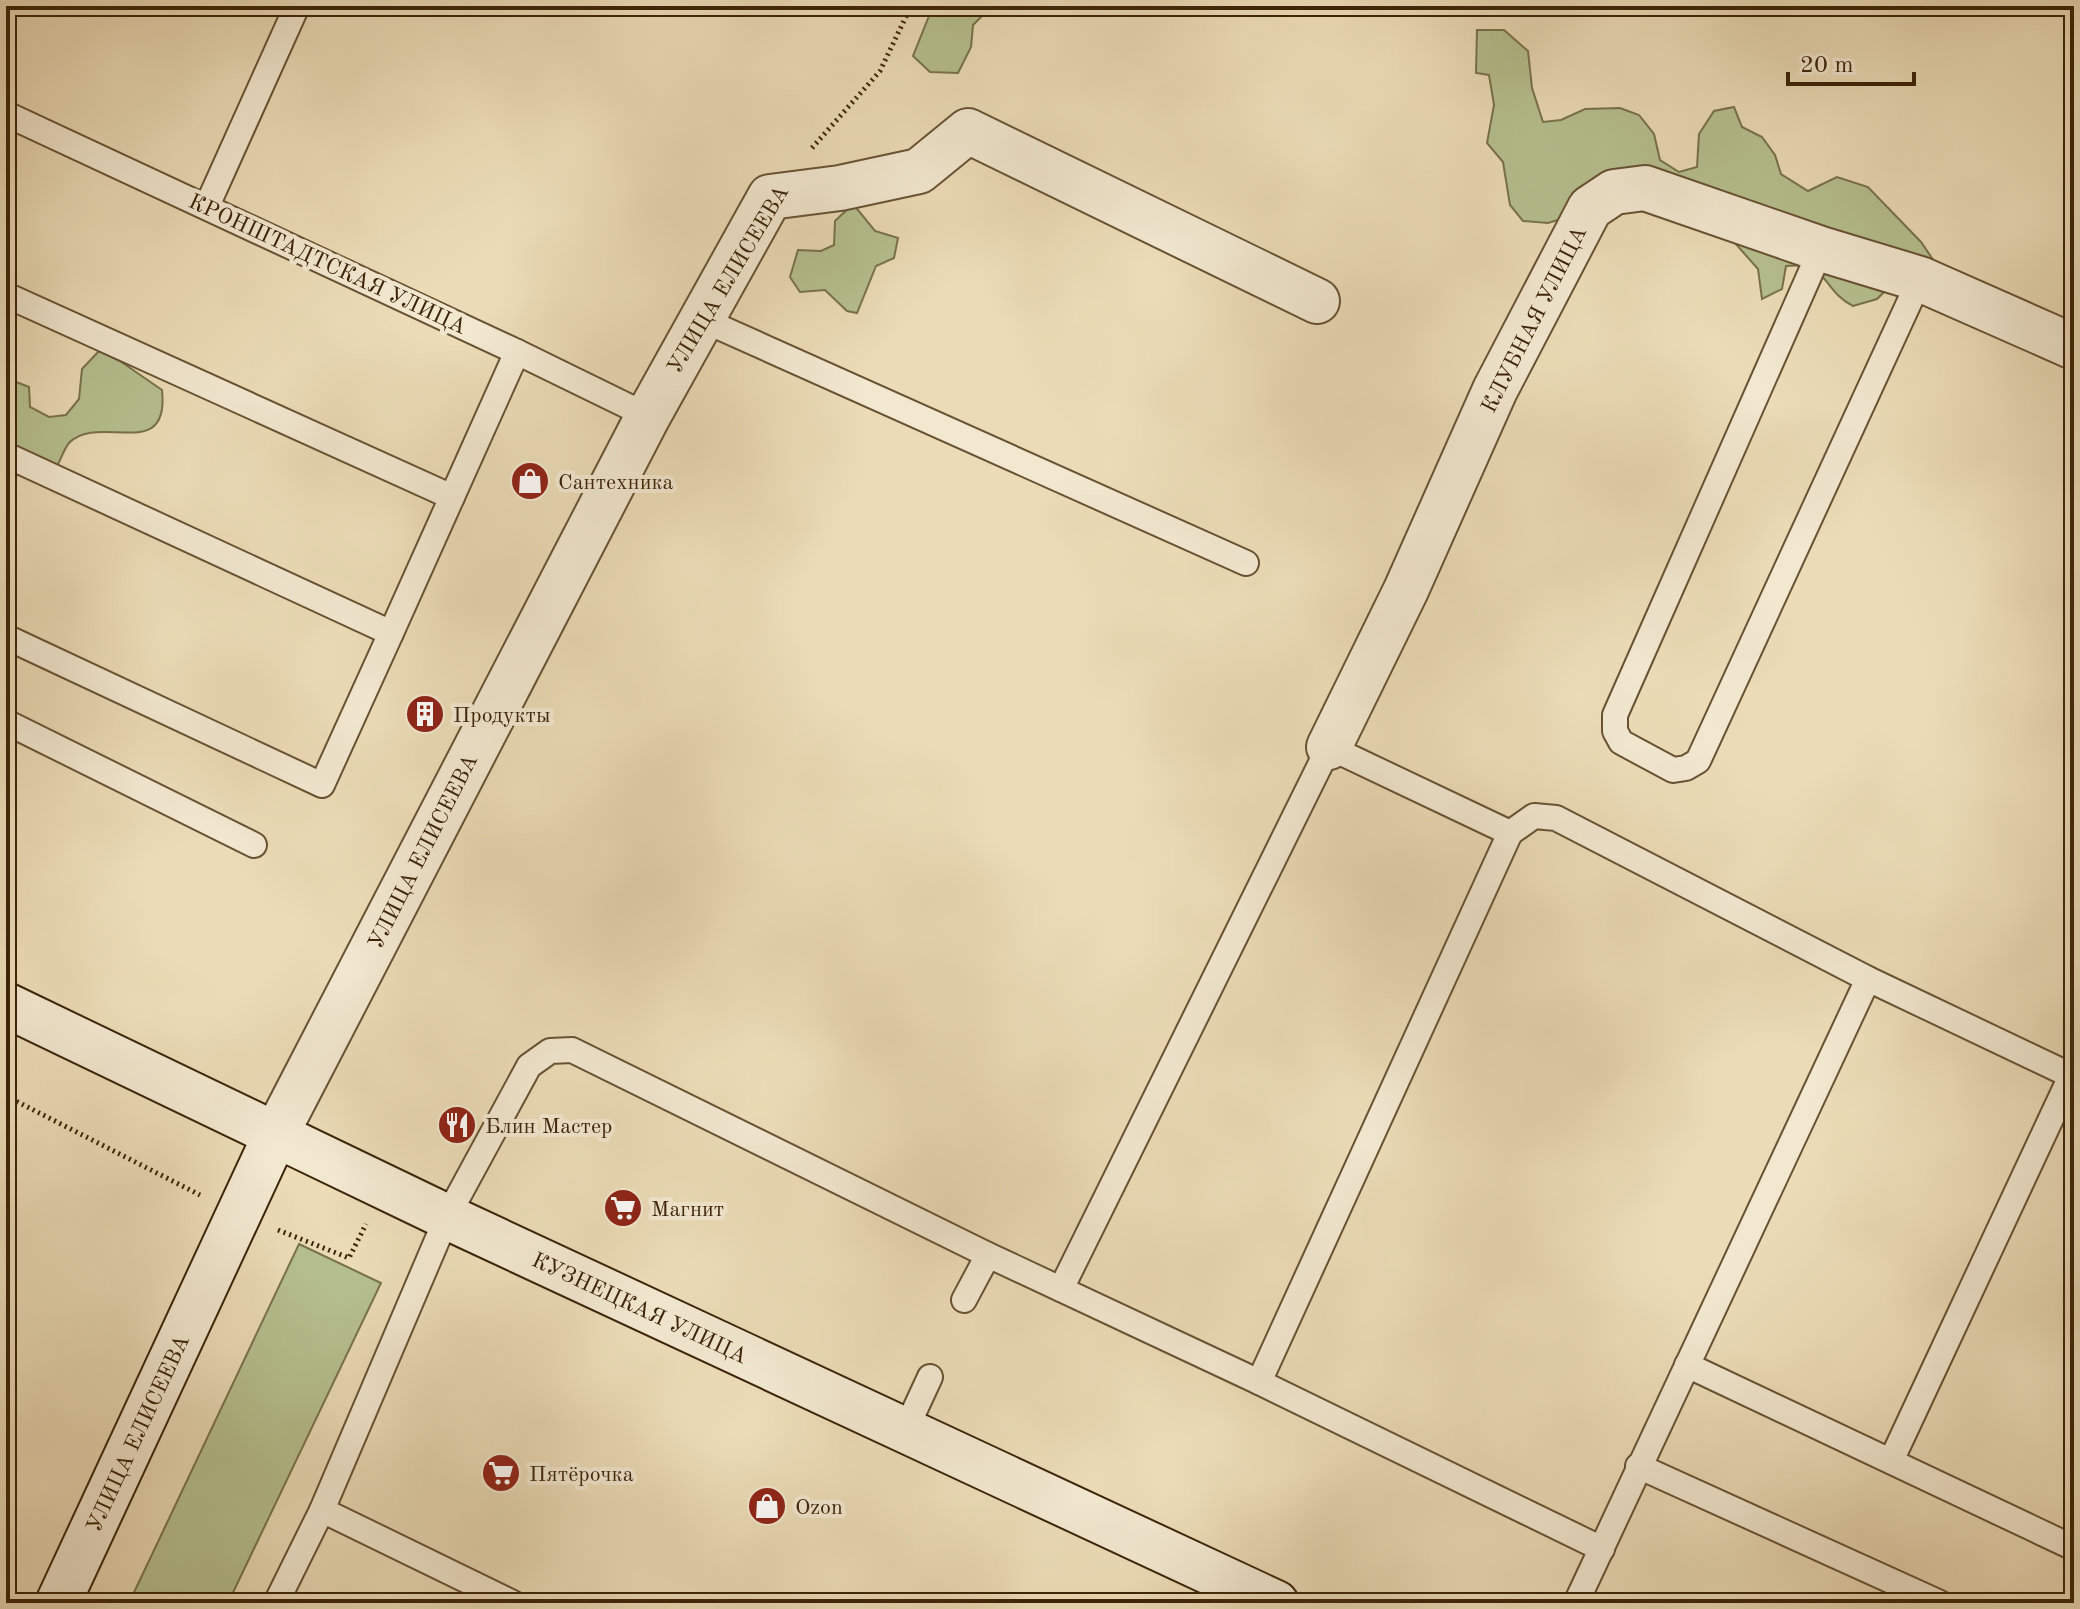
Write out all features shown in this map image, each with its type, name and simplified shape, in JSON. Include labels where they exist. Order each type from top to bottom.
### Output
[{"type":"street","points":[[770,197],[840,188],[919,171],[968,131],[1317,301]]},
{"type":"street","name":"КЛУБНАЯ УЛИЦА","points":[[1329,747],[1406,590],[1495,390],[1590,208],[1614,192],[1645,188],[1821,249],[1920,279],[2074,347]]},
{"type":"street","name":"УЛИЦА ЕЛИСЕЕВА","points":[[58,1603],[275,1136],[648,416],[770,197]]},
{"type":"street","name":"КУЗНЕЦКАЯ УЛИЦА","points":[[6,1005],[447,1217],[1276,1603]]},
{"type":"lane","points":[[207,206],[297,6]]},
{"type":"lane","name":"КРОНШТАДТСКАЯ УЛИЦА","points":[[6,114],[648,416]]},
{"type":"lane","points":[[1821,249],[1615,715],[1615,731],[1621,742],[1673,770],[1686,768],[1698,761],[1920,279]]},
{"type":"lane","points":[[6,295],[452,497]]},
{"type":"lane","points":[[701,319],[1246,563]]},
{"type":"lane","points":[[6,637],[322,785],[517,352]]},
{"type":"lane","points":[[6,455],[391,633]]},
{"type":"lane","points":[[6,722],[254,845]]},
{"type":"lane","points":[[1061,1289],[1329,747],[1510,833]]},
{"type":"lane","points":[[1259,1382],[1510,833],[1534,816],[1556,818],[1868,979],[2073,1076],[1891,1461]]},
{"type":"lane","points":[[1576,1603],[1868,979]]},
{"type":"lane","points":[[276,1603],[322,1510],[447,1217],[529,1066],[550,1051],[572,1050],[988,1255],[1259,1382],[1602,1549]]},
{"type":"lane","points":[[964,1300],[988,1255]]},
{"type":"lane","points":[[1687,1365],[2072,1543]]},
{"type":"lane","points":[[905,1431],[930,1377]]},
{"type":"lane","points":[[1638,1466],[1940,1603]]},
{"type":"lane","points":[[322,1510],[513,1603]]},
{"type":"path","name":"УЛИЦА ЕЛИСЕЕВА","points":[[770,197],[880,71],[911,6]]},
{"type":"green space","points":[[933,6],[992,6],[973,25],[971,47],[958,73],[930,72],[913,56]]},
{"type":"green space","points":[[1477,30],[1504,30],[1528,51],[1532,88],[1543,122],[1561,120],[1585,109],[1620,108],[1639,115],[1654,134],[1660,160],[1679,172],[1697,167],[1699,134],[1714,111],[1734,107],[1742,127],[1762,137],[1775,155],[1781,174],[1808,191],[1837,177],[1868,187],[1921,242],[1936,264],[1893,283],[1877,299],[1853,306],[1842,299],[1818,272],[1800,266],[1786,266],[1782,289],[1762,299],[1758,269],[1718,224],[1713,204],[1581,213],[1548,223],[1523,221],[1510,205],[1503,162],[1487,143],[1494,105],[1489,75],[1476,73]]},
{"type":"green space","points":[[853,204],[875,231],[898,238],[894,258],[876,266],[857,313],[847,311],[825,290],[800,292],[790,277],[798,250],[821,251],[834,245],[835,221]]},
{"type":"green space","points":[[99,351],[120,361],[162,390],[161,412],[155,425],[144,431],[82,435],[69,443],[57,466],[6,478],[6,378],[29,387],[30,407],[49,417],[66,415],[79,399],[82,369]]},
{"type":"green space","points":[[299,1244],[381,1283],[228,1603],[129,1603]]},
{"type":"place","name":"Сантехника","points":[[530,481]]},
{"type":"place","name":"Продукты","points":[[425,714]]},
{"type":"place","name":"Блин Мастер","points":[[457,1125]]},
{"type":"place","name":"Магнит","points":[[623,1208]]},
{"type":"place","name":"Пятёрочка","points":[[501,1473]]},
{"type":"place","name":"Ozon","points":[[767,1506]]}]
